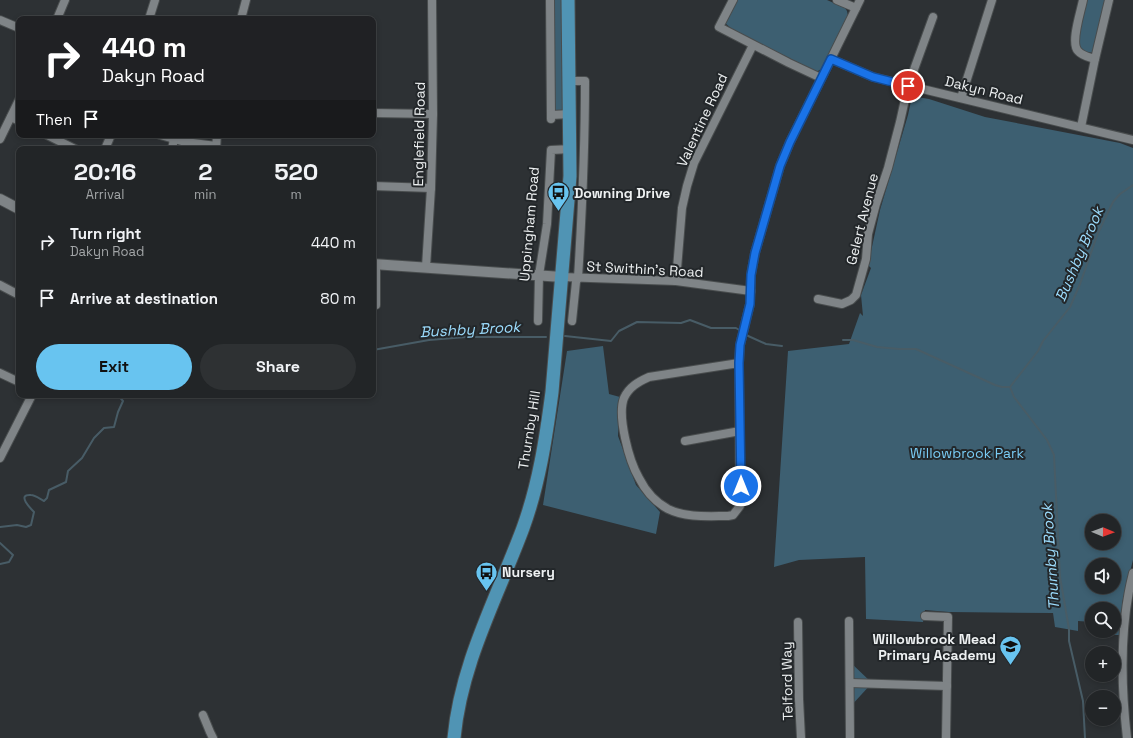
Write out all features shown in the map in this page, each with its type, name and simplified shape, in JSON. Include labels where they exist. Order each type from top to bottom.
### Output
[{"type":"highway","points":[[568,0],[570,114]]},
{"type":"highway","name":"Thurnby Hill","points":[[454,738],[462,691],[471,657],[485,618],[523,528],[536,485],[542,457],[552,392],[569,202],[571,149],[570,114]]},
{"type":"street","points":[[58,16],[65,0]]},
{"type":"street","points":[[150,16],[155,0]]},
{"type":"street","points":[[242,16],[246,0]]},
{"type":"street","name":"Englefield Road","points":[[426,267],[431,188],[433,114],[432,0]]},
{"type":"street","points":[[550,0],[551,117],[570,114]]},
{"type":"street","points":[[733,0],[719,27],[821,78]]},
{"type":"street","points":[[837,0],[856,8]]},
{"type":"street","points":[[739,363],[649,377],[631,387],[625,397],[621,414],[632,462],[638,477],[644,486],[653,497],[668,508],[692,515],[728,516],[733,515],[740,506],[740,345],[750,304],[751,275],[755,253],[780,166],[790,142],[860,0]]},
{"type":"street","points":[[962,98],[992,0]]},
{"type":"street","points":[[1083,0],[1074,43],[1077,50],[1087,57],[1095,58]]},
{"type":"street","points":[[1081,128],[1095,58],[1109,0]]},
{"type":"street","name":"Gelert Avenue","points":[[818,299],[842,304],[851,300],[856,295],[866,258],[868,234],[890,160],[908,86],[933,17]]},
{"type":"street","points":[[0,20],[16,27]]},
{"type":"street","name":"Valentine Road","points":[[676,281],[682,208],[694,163],[754,45]]},
{"type":"street","name":"Dakyn Road","points":[[831,59],[873,77],[1133,140]]},
{"type":"street","points":[[570,81],[584,82],[585,133],[578,278],[576,282],[572,321]]},
{"type":"street","points":[[376,114],[433,114]]},
{"type":"street","points":[[0,140],[15,119]]},
{"type":"street","points":[[53,138],[69,146]]},
{"type":"street","points":[[170,138],[204,146]]},
{"type":"street","points":[[173,146],[174,139]]},
{"type":"street","name":"Uppingham Road","points":[[538,321],[539,275],[547,224],[551,150],[571,149]]},
{"type":"street","points":[[376,186],[431,188]]},
{"type":"street","points":[[0,199],[16,207]]},
{"type":"street","points":[[376,264],[562,277]]},
{"type":"street","name":"St Swithin's Road","points":[[562,277],[676,281],[751,291]]},
{"type":"street","points":[[0,285],[16,293]]},
{"type":"street","points":[[0,373],[16,381]]},
{"type":"street","points":[[0,458],[30,398]]},
{"type":"street","points":[[685,441],[740,431]]},
{"type":"street","points":[[1129,735],[1123,664],[1127,608],[1133,573]]},
{"type":"street","points":[[925,616],[948,617],[946,738]]},
{"type":"street","points":[[850,621],[850,738]]},
{"type":"street","name":"Telford Way","points":[[798,622],[799,699],[802,738]]},
{"type":"street","points":[[850,683],[947,686]]},
{"type":"street","points":[[203,715],[214,738]]},
{"type":"green space","points":[[553,0],[564,0],[565,110],[555,111]]},
{"type":"green space","points":[[736,0],[827,0],[845,8],[848,16],[821,69],[815,71],[733,30],[725,23]]},
{"type":"green space","points":[[1086,0],[1108,0],[1096,53],[1081,50],[1077,41]]},
{"type":"green space","name":"Willowbrook Park","points":[[917,97],[929,99],[985,117],[1120,143],[1133,148],[1133,560],[1122,603],[1128,602],[1124,635],[1121,635],[1121,602],[1085,602],[1085,622],[1078,621],[1078,631],[1055,627],[1053,613],[949,612],[925,610],[923,622],[866,619],[865,557],[799,560],[774,567],[788,351],[849,344],[860,313],[863,316],[861,295],[871,268],[868,265],[880,210],[911,101]]},
{"type":"green space","points":[[603,346],[609,394],[620,397],[618,436],[636,485],[660,512],[656,534],[543,505],[567,351]]},
{"type":"green space","points":[[849,661],[872,683],[850,707]]},
{"type":"waterway","name":"Bushby Brook","points":[[843,340],[853,340],[877,347],[916,349],[995,385],[1010,387],[1070,307],[1080,284],[1098,233],[1113,202],[1120,194],[1133,185]]},
{"type":"waterway","name":"Bushby Brook","points":[[565,336],[611,341],[619,331],[637,322],[681,323],[690,320],[711,328],[736,328],[741,331]]},
{"type":"waterway","name":"Bushby Brook","points":[[746,335],[766,344],[782,346]]},
{"type":"waterway","name":"Bushby Brook","points":[[376,349],[429,340],[466,337],[546,337]]},
{"type":"waterway","name":"Thurnby Brook","points":[[1010,387],[1014,397],[1047,440],[1054,455],[1060,577],[1069,629],[1069,641],[1083,701],[1085,738]]},
{"type":"waterway","name":"Bushby Brook","points":[[0,527],[17,525],[26,527],[31,525],[34,512],[26,502],[25,497],[27,495],[33,495],[44,501],[47,498],[49,490],[66,482],[68,471],[82,458],[94,438],[104,428],[114,427],[123,401],[120,398]]},
{"type":"waterway","name":"Bushby Brook","points":[[0,543],[13,555],[9,562],[0,564]]},
{"type":"place","name":"Downing Drive","points":[[558,212]]},
{"type":"place","name":"Nursery","points":[[487,592]]},
{"type":"place","name":"Willowbrook Mead Primary Academy","points":[[1011,666]]},
{"type":"route","points":[[741,486],[740,345],[745,330],[750,304],[751,275],[755,253],[780,166],[790,142],[831,59],[873,77],[908,86]]}]
